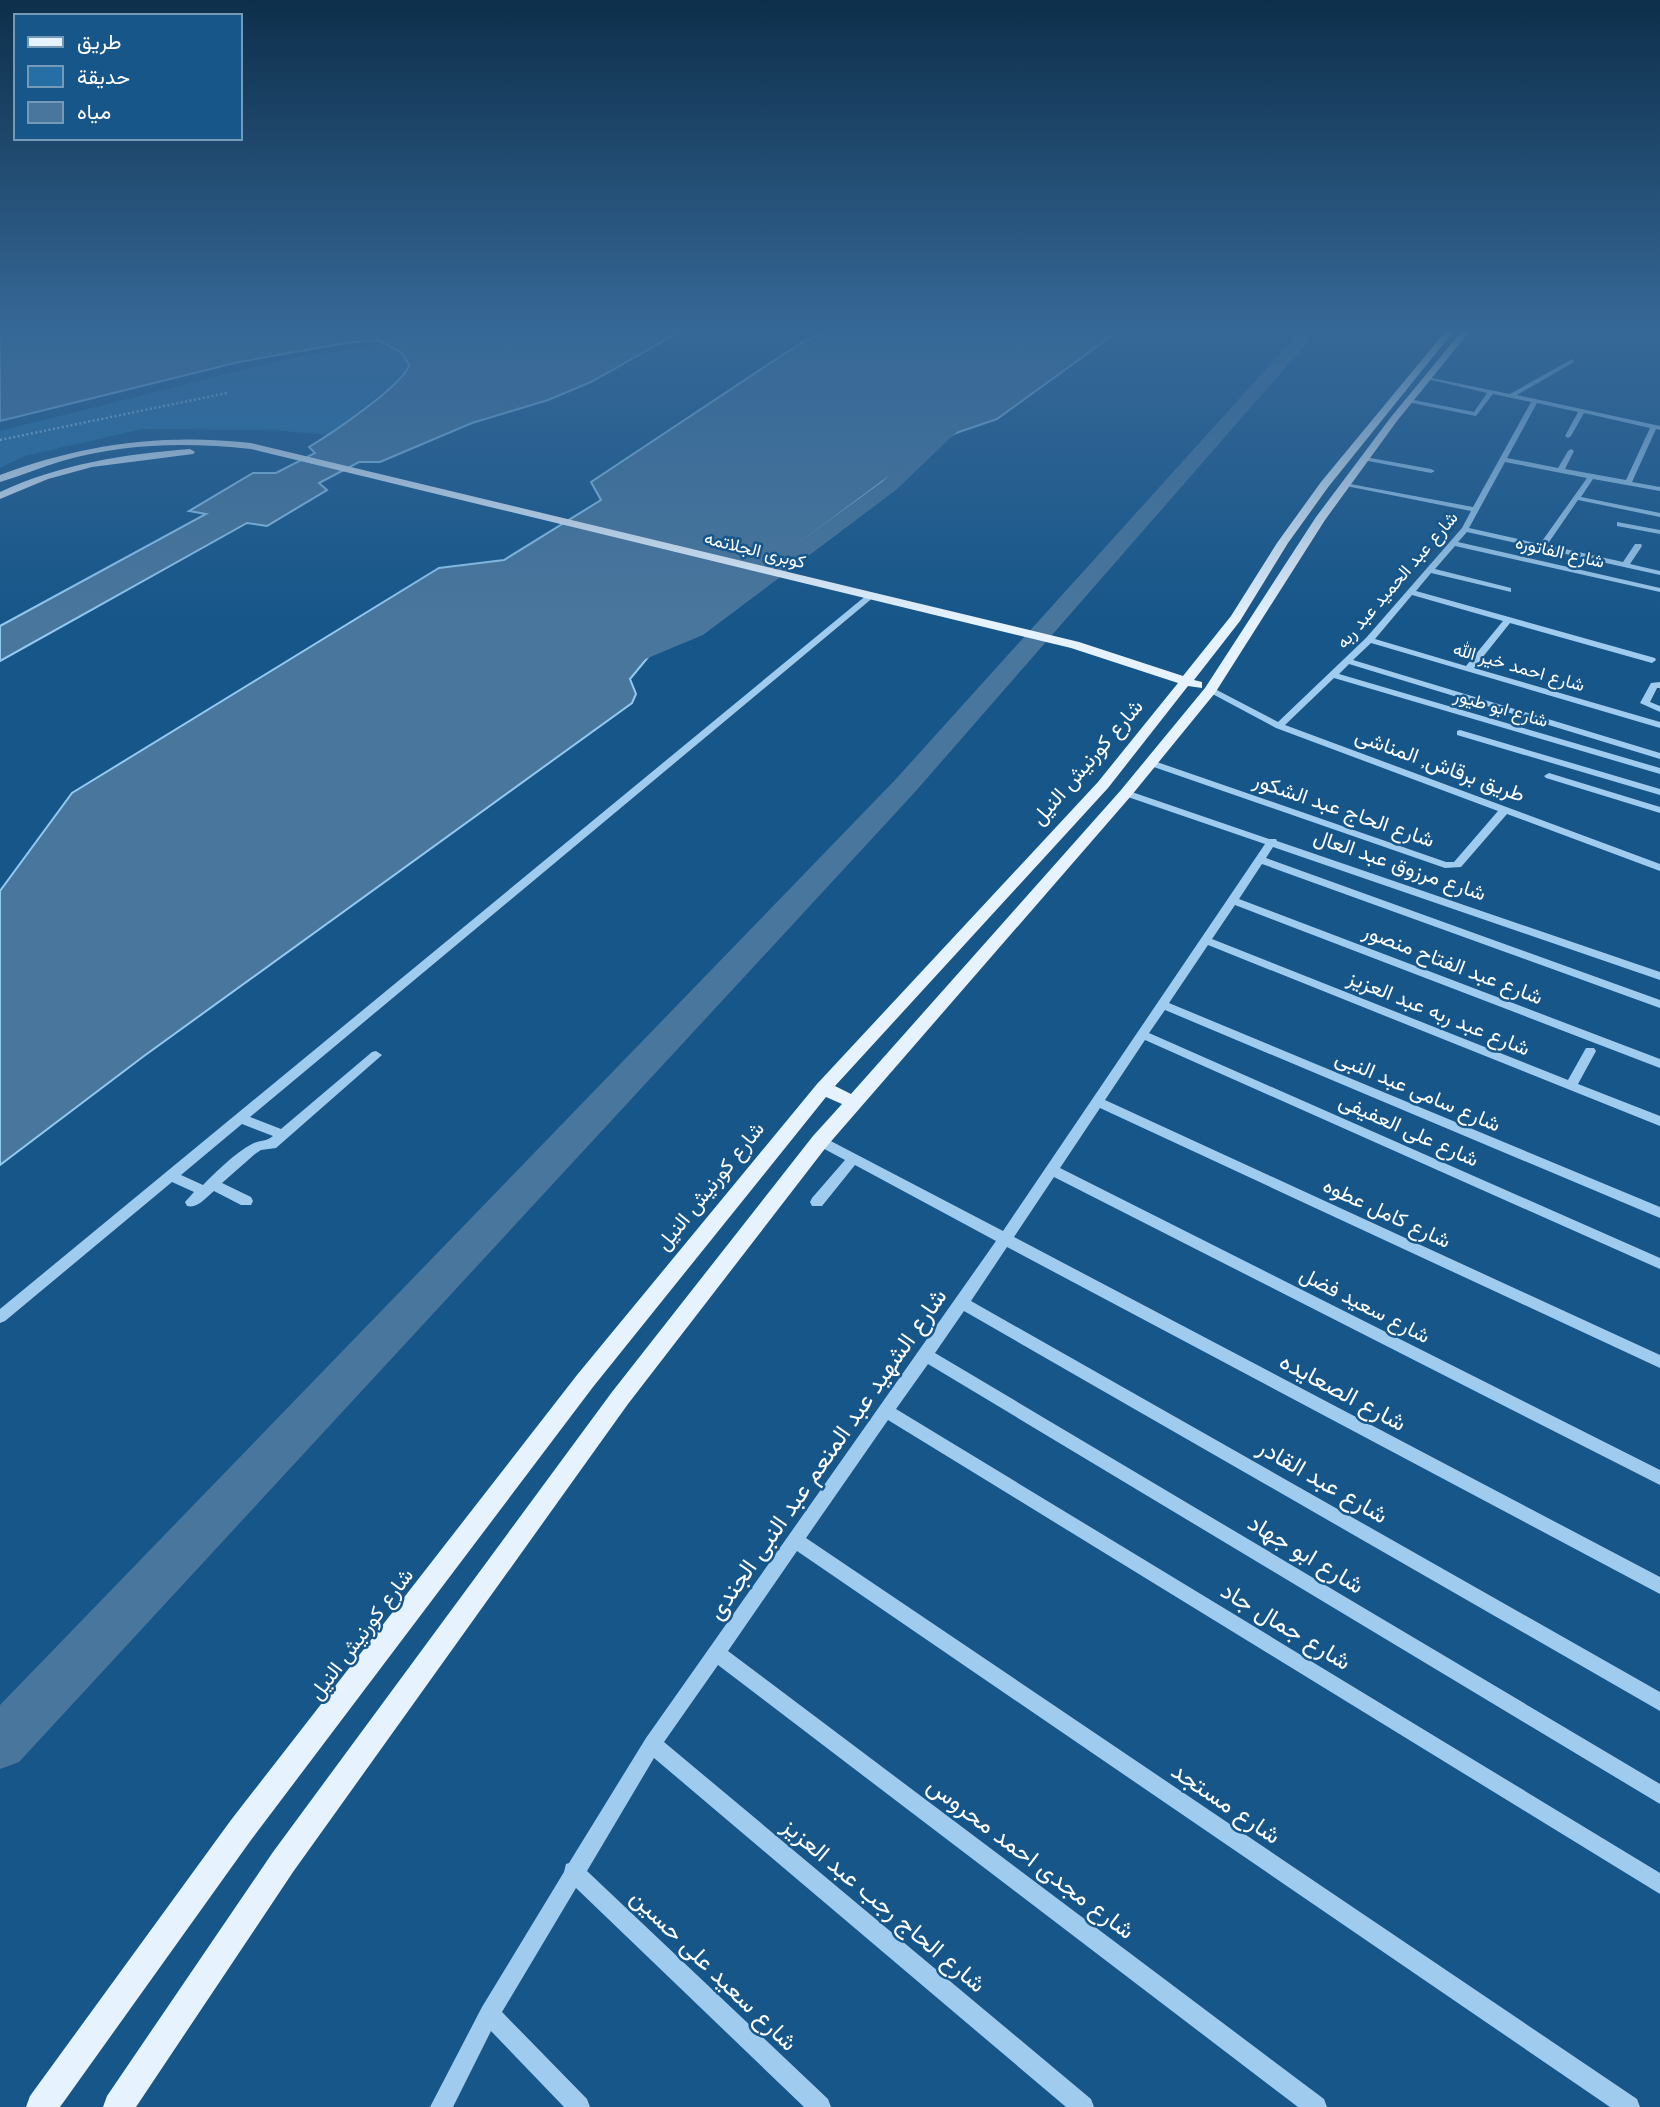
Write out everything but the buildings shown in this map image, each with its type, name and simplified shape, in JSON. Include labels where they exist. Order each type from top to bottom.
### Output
[{"type":"main road","name":"شارع كورنيش النيل","points":[[41,2107],[241,1830],[559,1414],[823,1088],[1103,785],[1236,618],[1283,543],[1325,484],[1373,425]]},
{"type":"main road","points":[[118,2107],[283,1862],[612,1409],[820,1141],[1126,793],[1210,690],[1320,519],[1391,425]]},
{"type":"main road","points":[[0,479],[46,461],[86,452],[158,442],[220,441],[268,449],[295,458]]},
{"type":"main road","points":[[0,496],[44,478],[126,458],[201,452],[295,458]]},
{"type":"main road","name":"كوبرى الجلاتمه","points":[[295,458],[1114,656],[1210,690]]},
{"type":"main road","points":[[1041,852],[1066,861]]},
{"type":"main road","points":[[823,1088],[853,1102]]},
{"type":"street","name":"شارع عبد الحميد عبد ربه","points":[[1279,726],[1369,640],[1465,529],[1522,425]]},
{"type":"street","points":[[1568,436],[1574,425]]},
{"type":"street","points":[[1628,483],[1657,428]]},
{"type":"street","points":[[1560,471],[1571,451]]},
{"type":"street","points":[[1365,459],[1431,471]]},
{"type":"street","points":[[1504,460],[1660,489]]},
{"type":"street","points":[[1542,546],[1591,477]]},
{"type":"street","points":[[1345,485],[1477,510]]},
{"type":"street","points":[[1577,498],[1660,515]]},
{"type":"street","points":[[1620,524],[1660,532]]},
{"type":"street","points":[[1465,529],[1660,573]]},
{"type":"street","name":"شارع الفاتوره","points":[[1453,543],[1660,590]]},
{"type":"street","points":[[1625,565],[1638,546]]},
{"type":"street","points":[[1430,570],[1508,590]]},
{"type":"street","points":[[1410,592],[1652,660]]},
{"type":"street","points":[[0,1317],[871,596]]},
{"type":"street","points":[[1468,669],[1508,620]]},
{"type":"street","name":"شارع احمد خير الله","points":[[1369,640],[1660,725]]},
{"type":"street","points":[[1347,661],[1659,755]]},
{"type":"street","name":"شارع ابو طيور","points":[[1333,676],[1660,771]]},
{"type":"street","points":[[1660,685],[1654,685],[1645,703],[1660,709]]},
{"type":"street","name":"طريق برقاش, المناشى","points":[[1210,690],[1279,726],[1660,868]]},
{"type":"street","points":[[1460,733],[1660,792]]},
{"type":"street","name":"شارع الحاج عبد الشكور","points":[[1151,763],[1445,865],[1457,865],[1505,810]]},
{"type":"street","points":[[1549,776],[1660,810]]},
{"type":"street","name":"شارع مرزوق عبد العال","points":[[1126,793],[1660,976]]},
{"type":"street","name":"شارع الشهيد عبد المنعم عبد النبى الجندى","points":[[441,2107],[489,2014],[652,1744],[962,1303],[1272,841]]},
{"type":"street","points":[[1259,859],[1660,1003]]},
{"type":"street","name":"شارع عبد الفتاح منصور","points":[[1232,900],[1660,1063]]},
{"type":"street","name":"شارع عبد ربه عبد العزيز","points":[[1204,940],[1660,1121]]},
{"type":"street","name":"شارع سامى عبد النبى","points":[[1161,1004],[1660,1213]]},
{"type":"street","name":"شارع على العفيفى","points":[[1141,1034],[1660,1264]]},
{"type":"street","points":[[1571,1085],[1590,1051]]},
{"type":"street","points":[[192,1202],[253,1148],[271,1145],[376,1055]]},
{"type":"street","name":"شارع كامل عطوه","points":[[1096,1101],[1660,1362]]},
{"type":"street","points":[[242,1119],[282,1135]]},
{"type":"street","name":"شارع الصعايده","points":[[820,1141],[1660,1586]]},
{"type":"street","points":[[817,1202],[853,1159]]},
{"type":"street","name":"شارع سعيد فضل","points":[[1051,1169],[1660,1478]]},
{"type":"street","points":[[172,1176],[246,1201]]},
{"type":"street","name":"شارع عبد القادر","points":[[962,1303],[1660,1702]]},
{"type":"street","name":"شارع ابو جهاد","points":[[926,1355],[1660,1795]]},
{"type":"street","name":"شارع جمال جاد","points":[[886,1410],[1660,1884]]},
{"type":"street","name":"شارع مستجد","points":[[795,1541],[1629,2107]]},
{"type":"street","name":"شارع مجدى احمد محروس","points":[[715,1652],[1316,2107]]},
{"type":"street","name":"شارع الحاج رجب عبد العزيز","points":[[652,1744],[1083,2107]]},
{"type":"street","name":"شارع سعيد على حسين","points":[[573,1871],[820,2107]]},
{"type":"street","points":[[489,2014],[579,2107]]},
{"type":"path","points":[[0,440],[71,425]]},
{"type":"green space","points":[[23,425],[340,425],[328,435],[272,430],[142,429],[25,456],[0,468],[0,431]]},
{"type":"water","points":[[342,425],[467,425],[380,462],[359,462],[319,483],[327,490],[267,526],[247,523],[0,661],[0,626],[206,514],[189,511],[253,473],[276,473],[315,453],[309,447]]},
{"type":"water","points":[[676,425],[978,425],[956,433],[914,458],[649,656],[630,679],[636,694],[632,703],[144,1056],[0,1165],[0,891],[72,793],[439,568],[504,560],[601,500],[591,482]]},
{"type":"waterway","points":[[627,658],[694,630],[889,486],[952,425]]},
{"type":"waterway","points":[[0,1743],[905,786],[1226,425]]}]
